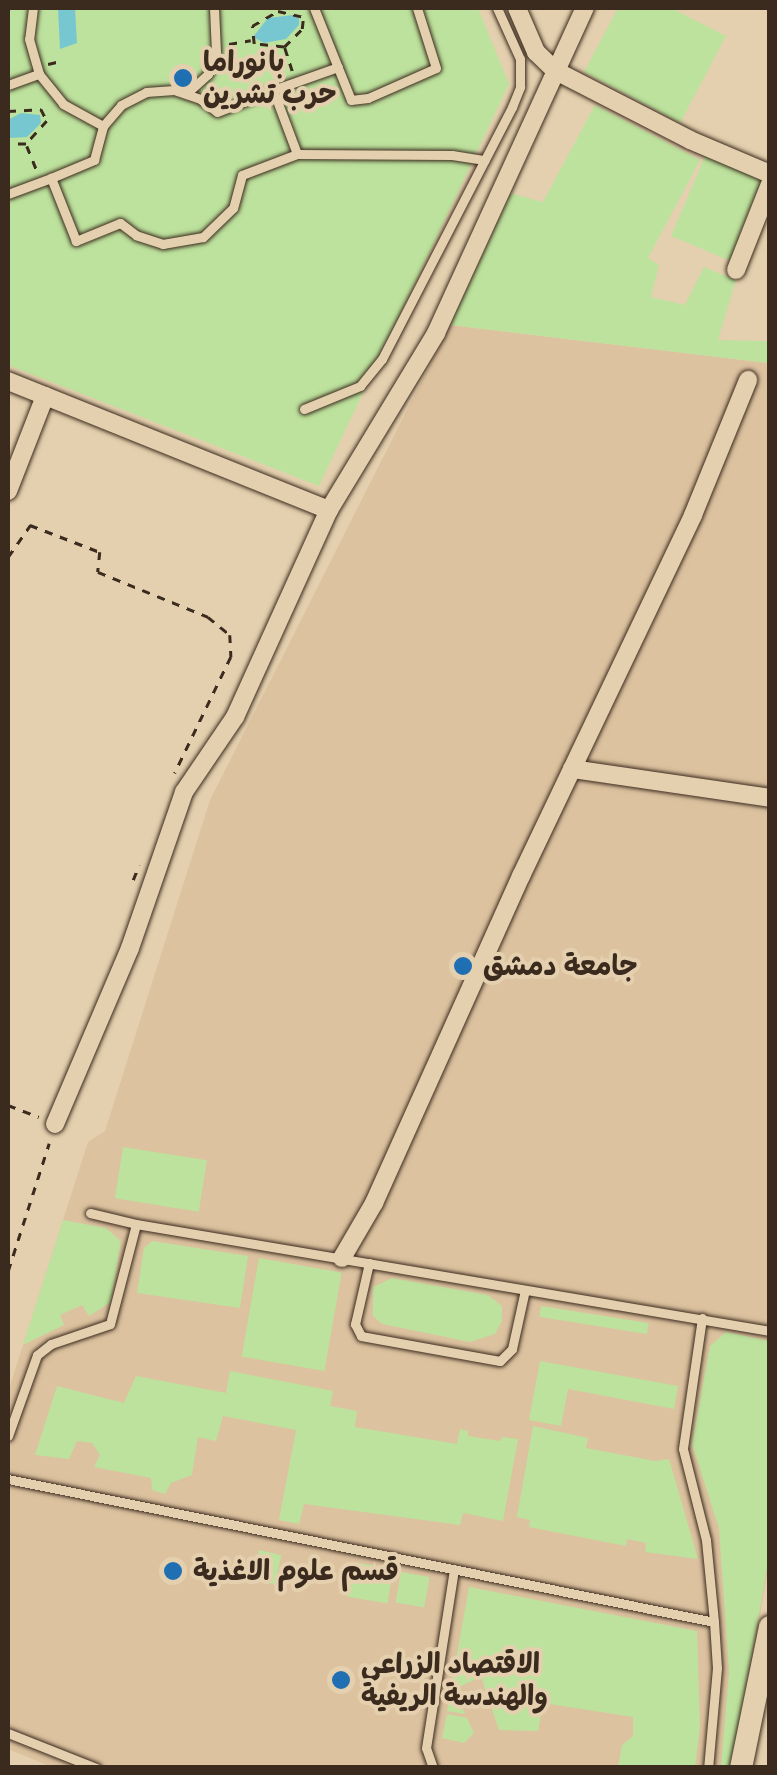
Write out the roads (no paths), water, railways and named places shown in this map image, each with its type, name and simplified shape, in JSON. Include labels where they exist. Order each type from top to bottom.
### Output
[{"type":"street","points":[[517,8],[536,52],[556,72],[690,140],[770,174]]},
{"type":"street","points":[[56,1124],[130,948],[184,792],[235,717],[329,510],[436,333],[586,8]]},
{"type":"street","points":[[736,270],[770,184]]},
{"type":"street","points":[[342,1258],[374,1203],[693,515],[748,380]]},
{"type":"street","points":[[8,382],[329,510]]},
{"type":"street","points":[[8,492],[45,396]]},
{"type":"street","points":[[572,769],[770,798]]},
{"type":"street","points":[[740,1768],[770,1627]]},
{"type":"lane","points":[[33,8],[30,38],[39,74],[63,104],[103,126]]},
{"type":"lane","points":[[187,93],[208,74],[216,47],[214,8]]},
{"type":"lane","points":[[315,10],[351,100],[368,98],[432,74],[436,61],[417,8]]},
{"type":"lane","points":[[304,408],[360,386],[382,359],[512,108],[522,75],[520,59],[497,8]]},
{"type":"lane","points":[[8,194],[94,160],[103,126],[133,97],[160,90],[187,93],[217,112],[338,67]]},
{"type":"lane","points":[[8,85],[39,74]]},
{"type":"lane","points":[[273,90],[297,154]]},
{"type":"lane","points":[[46,180],[76,240],[120,223],[149,241],[177,244],[203,237],[225,220],[239,196],[242,176],[297,154],[452,154],[485,160]]},
{"type":"lane","points":[[90,1213],[770,1331]]},
{"type":"lane","points":[[8,1436],[29,1366],[37,1354],[52,1344],[110,1324],[136,1224]]},
{"type":"lane","points":[[369,1263],[355,1324],[361,1336],[500,1361],[512,1349],[524,1290]]},
{"type":"lane","points":[[702,1318],[683,1449],[706,1540],[714,1622],[717,1668],[708,1768]]},
{"type":"lane","points":[[8,1479],[714,1622]]},
{"type":"lane","points":[[433,1768],[426,1748],[454,1569]]},
{"type":"lane","points":[[8,1733],[96,1768]]},
{"type":"water","points":[[58,8],[75,8],[77,43],[60,49]]},
{"type":"water","points":[[268,18],[299,18],[299,25],[286,39],[264,43],[253,37]]},
{"type":"water","points":[[21,113],[40,115],[41,123],[27,137],[8,138],[8,120]]},
{"type":"place","name":"بانوراما حرب تشرين","points":[[183,78]]},
{"type":"place","name":"جامعة دمشق","points":[[463,966]]},
{"type":"place","name":"قسم علوم الاغذية","points":[[173,1571]]},
{"type":"place","name":"الاقتصاد الزراعي والهندسة الريفية","points":[[341,1680]]}]
